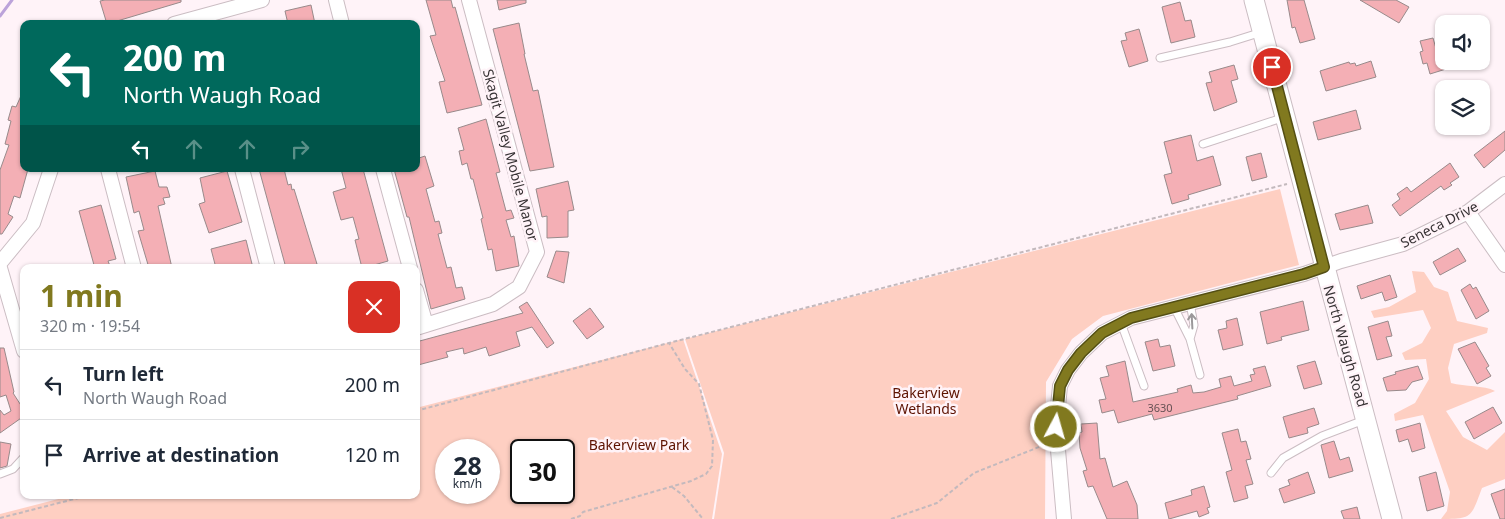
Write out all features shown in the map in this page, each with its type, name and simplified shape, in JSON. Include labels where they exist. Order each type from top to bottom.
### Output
[{"type":"street","points":[[203,20],[262,0]]},
{"type":"street","points":[[336,0],[341,20]]},
{"type":"street","name":"Skagit Valley Mobile Manor","points":[[421,327],[493,304],[520,287],[537,252],[469,0]]},
{"type":"street","name":"North Waugh Road","points":[[1254,0],[1392,519]]},
{"type":"street","points":[[0,263],[33,223],[50,172]]},
{"type":"street","points":[[109,172],[133,264]]},
{"type":"street","points":[[243,172],[267,264]]},
{"type":"street","points":[[384,172],[409,264]]},
{"type":"street","name":"Seneca Drive","points":[[1064,519],[1056,427],[1060,386],[1068,370],[1081,353],[1102,333],[1131,318],[1304,274],[1403,244],[1468,212],[1505,184]]},
{"type":"street","points":[[1468,212],[1505,265]]},
{"type":"street","points":[[0,268],[20,337]]},
{"type":"lane","points":[[1160,58],[1230,42],[1262,32]]},
{"type":"lane","points":[[1203,144],[1285,117]]},
{"type":"lane","points":[[1190,303],[1194,325],[1190,338]]},
{"type":"lane","points":[[1174,307],[1190,338],[1200,375]]},
{"type":"lane","points":[[1121,323],[1144,386]]},
{"type":"lane","points":[[1271,473],[1283,458],[1322,436],[1366,419]]},
{"type":"lane","points":[[0,474],[13,469],[20,461]]},
{"type":"path","points":[[420,410],[669,343],[1286,184]]},
{"type":"path","points":[[571,519],[580,516],[583,512],[672,487],[706,474],[712,466],[714,455],[713,440],[699,384],[685,369],[669,343]]},
{"type":"path","points":[[891,519],[937,503],[974,473],[1049,443]]},
{"type":"path","points":[[672,487],[684,496],[703,519]]},
{"type":"path","points":[[0,518],[74,499]]},
{"type":"green space","name":"Bakerview Wetlands","points":[[1280,189],[1299,265],[1103,316],[1072,339],[1046,382],[1045,519],[714,519],[724,453],[685,339]]},
{"type":"green space","points":[[1412,271],[1424,272],[1434,287],[1448,292],[1457,321],[1488,328],[1487,333],[1454,344],[1448,368],[1451,383],[1495,391],[1446,411],[1463,437],[1487,450],[1505,432],[1505,479],[1482,488],[1473,511],[1465,517],[1441,519],[1447,511],[1450,492],[1423,415],[1395,421],[1394,414],[1415,403],[1429,379],[1426,359],[1405,360],[1402,353],[1422,343],[1431,328],[1423,310],[1374,318],[1371,311],[1389,307],[1416,292]]},
{"type":"green space","name":"Bakerview Park","points":[[683,339],[722,454],[712,519],[0,519],[0,514],[58,499],[420,499],[420,407]]},
{"type":"building","points":[[181,0],[181,2],[120,20],[106,20],[100,1]]},
{"type":"building","points":[[426,0],[451,0],[453,8],[455,7],[482,105],[447,113],[439,82],[445,81],[430,36],[436,35]]},
{"type":"building","points":[[497,0],[526,0],[526,3],[499,10]]},
{"type":"building","points":[[1287,0],[1304,0],[1315,39],[1300,43],[1295,27],[1292,28]]},
{"type":"building","points":[[1360,0],[1396,0],[1409,7],[1399,23]]},
{"type":"building","points":[[1180,2],[1185,21],[1191,20],[1195,37],[1171,43],[1162,7]]},
{"type":"building","points":[[311,5],[314,20],[287,20],[285,11]]},
{"type":"building","points":[[519,23],[533,91],[538,90],[554,167],[530,171],[493,29]]},
{"type":"building","points":[[1139,29],[1148,61],[1129,67],[1121,41],[1127,40],[1125,33]]},
{"type":"building","points":[[1433,38],[1435,45],[1435,70],[1443,70],[1430,74],[1427,63],[1423,64],[1420,52],[1423,51],[1420,41]]},
{"type":"building","points":[[1371,61],[1376,77],[1326,91],[1320,71],[1349,62],[1350,64],[1355,63],[1356,66]]},
{"type":"building","points":[[1234,65],[1238,79],[1231,81],[1237,102],[1214,111],[1206,83],[1212,82],[1209,72]]},
{"type":"building","points":[[20,98],[20,172],[27,172],[20,198],[14,196],[8,214],[13,217],[2,234],[0,234],[0,170],[9,145],[5,144],[11,121],[8,120],[12,106],[16,107]]},
{"type":"building","points":[[1356,110],[1361,129],[1318,140],[1313,122]]},
{"type":"building","points":[[486,119],[500,172],[496,173],[506,211],[511,210],[514,218],[506,220],[511,237],[514,236],[519,266],[496,271],[492,249],[488,250],[481,219],[483,218],[473,179],[471,179],[467,163],[462,165],[459,151],[464,150],[458,128]]},
{"type":"building","points":[[1505,131],[1505,150],[1484,168],[1474,155]]},
{"type":"building","points":[[1191,135],[1197,161],[1213,156],[1221,185],[1188,195],[1189,199],[1172,204],[1164,175],[1172,173],[1164,142]]},
{"type":"building","points":[[1261,153],[1267,177],[1252,181],[1246,157]]},
{"type":"building","points":[[425,156],[434,186],[426,189],[435,222],[439,221],[442,233],[438,234],[447,268],[451,267],[456,288],[462,287],[465,299],[431,309],[409,217],[407,217],[395,172],[420,172],[420,158]]},
{"type":"building","points":[[1450,163],[1459,177],[1450,183],[1452,185],[1444,190],[1441,186],[1400,216],[1392,205],[1400,199],[1397,194],[1407,187],[1411,192]]},
{"type":"building","points":[[155,172],[159,187],[167,187],[170,197],[163,198],[165,204],[158,206],[171,264],[148,264],[138,231],[144,230],[139,211],[134,213],[126,177]]},
{"type":"building","points":[[227,172],[242,222],[209,233],[199,204],[205,202],[200,178]]},
{"type":"building","points":[[260,172],[285,172],[288,185],[291,184],[292,190],[294,189],[317,264],[285,264]]},
{"type":"building","points":[[342,172],[364,172],[388,261],[378,264],[361,264],[355,240],[359,239],[353,217],[341,220],[333,192],[346,188]]},
{"type":"building","points":[[568,181],[574,210],[568,211],[568,237],[547,238],[547,216],[542,217],[536,189]]},
{"type":"building","points":[[101,205],[116,259],[108,261],[109,264],[94,264],[79,211]]},
{"type":"building","points":[[1368,205],[1373,223],[1340,230],[1335,214]]},
{"type":"building","points":[[246,240],[252,264],[215,264],[211,249]]},
{"type":"building","points":[[1458,248],[1466,261],[1440,275],[1433,262]]},
{"type":"building","points":[[556,251],[569,252],[564,283],[547,277]]},
{"type":"building","points":[[1390,275],[1397,297],[1385,301],[1382,292],[1361,299],[1357,286]]},
{"type":"building","points":[[1470,284],[1473,289],[1476,287],[1489,311],[1476,319],[1461,290]]},
{"type":"building","points":[[1303,301],[1309,330],[1281,337],[1282,340],[1267,344],[1260,312]]},
{"type":"building","points":[[527,302],[554,343],[547,348],[532,327],[516,332],[520,346],[489,356],[486,347],[464,354],[463,348],[446,352],[448,357],[420,364],[420,341],[523,313],[519,307]]},
{"type":"building","points":[[590,308],[604,327],[587,339],[573,321]]},
{"type":"building","points":[[1237,318],[1243,345],[1223,350],[1218,330],[1227,328],[1226,321]]},
{"type":"building","points":[[1388,321],[1392,336],[1386,337],[1392,356],[1377,360],[1368,327]]},
{"type":"building","points":[[1158,339],[1160,347],[1170,345],[1175,366],[1153,371],[1145,342]]},
{"type":"building","points":[[1475,342],[1489,366],[1486,368],[1491,376],[1477,384],[1458,349]]},
{"type":"building","points":[[0,348],[4,348],[13,393],[20,404],[20,419],[0,433],[0,410],[4,415],[11,411],[6,395],[0,397]]},
{"type":"building","points":[[1125,361],[1133,402],[1178,392],[1177,389],[1191,385],[1193,393],[1204,392],[1221,387],[1219,379],[1231,376],[1234,386],[1252,381],[1250,375],[1255,374],[1253,369],[1265,366],[1271,386],[1237,396],[1238,399],[1154,420],[1152,414],[1118,423],[1114,410],[1102,413],[1099,400],[1106,399],[1100,378],[1109,376],[1106,366]]},
{"type":"building","points":[[1315,361],[1322,384],[1304,389],[1297,366]]},
{"type":"building","points":[[1418,366],[1423,379],[1412,382],[1406,390],[1387,391],[1383,378],[1396,374],[1395,372]]},
{"type":"building","points":[[1493,407],[1502,423],[1474,439],[1465,422]]},
{"type":"building","points":[[1314,408],[1319,424],[1307,428],[1308,433],[1289,438],[1283,417]]},
{"type":"building","points":[[1097,423],[1100,459],[1105,458],[1113,487],[1127,481],[1137,505],[1138,519],[1107,519],[1093,486],[1088,487],[1083,471],[1087,470],[1080,448],[1079,433],[1082,432],[1081,424]]},
{"type":"building","points":[[1420,423],[1425,448],[1412,452],[1408,439],[1399,442],[1396,430]]},
{"type":"building","points":[[1238,429],[1241,442],[1246,441],[1251,459],[1246,460],[1253,484],[1245,486],[1248,498],[1234,502],[1226,472],[1232,470],[1222,433]]},
{"type":"building","points":[[1334,441],[1340,460],[1349,457],[1353,471],[1329,478],[1321,445]]},
{"type":"building","points":[[0,442],[11,444],[7,466],[0,468]]},
{"type":"building","points":[[1308,472],[1315,493],[1284,503],[1279,489],[1290,485],[1288,480]]},
{"type":"building","points":[[1436,472],[1444,506],[1427,511],[1419,477]]},
{"type":"building","points":[[1204,486],[1210,507],[1207,508],[1209,513],[1199,517],[1197,511],[1169,519],[1165,503],[1192,495],[1191,490]]},
{"type":"building","points":[[1505,489],[1505,519],[1500,519],[1491,494]]},
{"type":"building","points":[[1357,507],[1360,519],[1344,519],[1341,511]]},
{"type":"waterway","points":[[0,16],[12,0]]},
{"type":"route","points":[[1056,427],[1060,386],[1068,370],[1081,353],[1102,333],[1131,318],[1304,274],[1324,267],[1272,67]]}]
